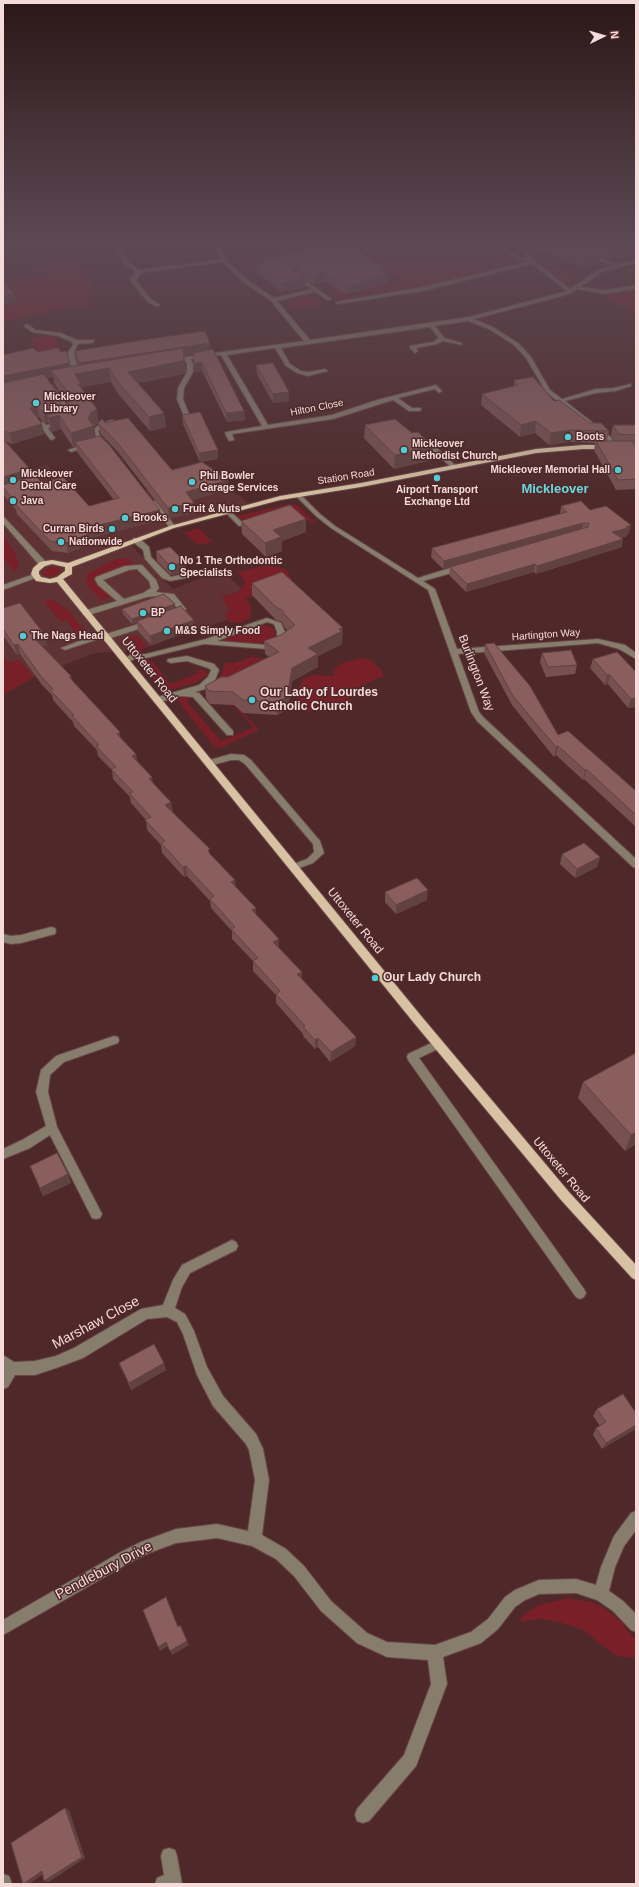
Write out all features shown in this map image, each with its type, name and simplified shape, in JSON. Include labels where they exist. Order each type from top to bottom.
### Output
[{"type":"main road","name":"Station Road","points":[[68,566],[172,527],[227,511],[298,495],[361,485],[536,451],[576,447],[635,447]]},
{"type":"main road","points":[[57,562],[68,566],[69,572],[60,579],[43,580],[35,574],[36,570],[43,564],[57,562]]},
{"type":"main road","name":"Uttoxeter Road","points":[[60,579],[104,636],[438,1044],[565,1196],[636,1274]]},
{"type":"street","points":[[34,331],[69,337],[76,342],[92,341]]},
{"type":"street","points":[[299,331],[309,342]]},
{"type":"street","points":[[163,361],[388,331]]},
{"type":"street","points":[[436,331],[442,339],[460,344]]},
{"type":"street","points":[[498,331],[516,344],[528,357],[544,387],[609,438],[613,446]]},
{"type":"street","points":[[415,351],[412,347],[430,345],[442,339]]},
{"type":"street","points":[[70,376],[80,374],[71,358],[76,342]]},
{"type":"street","points":[[277,346],[288,365],[299,372],[308,374],[326,371]]},
{"type":"street","points":[[223,353],[266,427]]},
{"type":"street","points":[[186,414],[180,399],[181,388],[190,372],[190,364],[187,358]]},
{"type":"street","points":[[45,427],[61,423],[67,416],[63,403],[47,381],[55,380]]},
{"type":"street","points":[[560,401],[596,391],[614,390],[629,385]]},
{"type":"street","name":"Hilton Close","points":[[231,440],[228,433],[339,416],[394,397],[436,387],[439,391]]},
{"type":"street","points":[[394,397],[411,410],[419,409]]},
{"type":"street","points":[[36,419],[45,427],[52,438]]},
{"type":"street","points":[[110,450],[95,433],[96,428],[121,420]]},
{"type":"street","points":[[413,444],[426,441],[454,467]]},
{"type":"street","points":[[71,450],[102,442]]},
{"type":"street","points":[[635,447],[636,455]]},
{"type":"street","name":"Burlington Way","points":[[298,495],[318,515],[333,527],[426,585],[433,593],[476,712],[480,719],[636,865]]},
{"type":"street","points":[[148,497],[172,527]]},
{"type":"street","points":[[227,511],[241,525],[262,520]]},
{"type":"street","points":[[3,518],[43,564]]},
{"type":"street","points":[[136,540],[146,550],[148,557],[165,576],[170,579],[182,576]]},
{"type":"street","points":[[419,580],[474,564]]},
{"type":"street","points":[[86,612],[122,602],[146,595],[152,592],[155,588],[152,580],[139,567],[128,568],[99,578],[101,582],[122,602]]},
{"type":"street","points":[[3,588],[37,576]]},
{"type":"street","points":[[65,648],[165,617],[181,611],[182,609],[171,596],[158,594],[146,595]]},
{"type":"street","points":[[125,661],[133,657],[146,656],[203,642],[252,623],[267,620],[277,623],[281,632],[281,641],[278,644],[267,647],[203,642]]},
{"type":"street","name":"Hartington Way","points":[[454,652],[598,641],[622,647],[636,657]]},
{"type":"street","points":[[157,700],[186,693],[202,686],[212,678],[215,670],[211,666],[187,658],[171,661]]},
{"type":"street","points":[[186,693],[196,695],[230,733]]},
{"type":"street","points":[[209,763],[231,757],[241,757],[248,762],[317,843],[319,853],[310,861],[294,867]]},
{"type":"street","points":[[3,938],[11,940],[21,939],[51,931]]},
{"type":"street","points":[[96,1214],[52,1128],[47,1115],[42,1092],[45,1073],[60,1058],[114,1040]]},
{"type":"street","points":[[438,1044],[412,1057],[580,1293]]},
{"type":"street","points":[[3,1154],[26,1144],[52,1128]]},
{"type":"street","points":[[232,1246],[186,1269],[177,1284],[167,1311],[180,1318],[188,1331],[202,1370],[218,1401],[251,1439],[256,1449],[262,1480],[254,1539]]},
{"type":"street","name":"Marshaw Close","points":[[3,1382],[8,1365],[35,1368],[56,1362],[78,1353],[145,1313],[167,1311]]},
{"type":"street","points":[[601,1594],[608,1567],[619,1541],[636,1518]]},
{"type":"street","name":"Pendlebury Drive","points":[[3,1628],[124,1558],[176,1536],[216,1531],[254,1539],[268,1546],[291,1562],[326,1606],[362,1638],[387,1649],[434,1653],[476,1638],[493,1624],[510,1602],[538,1587],[564,1585],[589,1589],[601,1594],[618,1606],[636,1625]]},
{"type":"street","points":[[363,1815],[410,1760],[439,1684],[434,1653]]},
{"type":"street","points":[[169,1856],[170,1883]]},
{"type":"shaded area","points":[[54,335],[64,357],[45,361],[30,339]]},
{"type":"shaded area","points":[[47,465],[87,513],[139,499],[152,485],[222,485],[244,499],[252,508],[169,531],[132,546],[173,589],[222,570],[245,592],[241,615],[140,650],[95,653],[34,677],[3,695],[3,478]]},
{"type":"shaded area","points":[[290,504],[297,505],[316,523],[315,525],[301,515],[274,512],[245,519],[239,519],[237,516]]},
{"type":"shaded area","points":[[198,528],[213,542],[199,545],[184,533]]},
{"type":"shaded area","points":[[3,536],[15,553],[19,566],[14,571],[3,557]]},
{"type":"shaded area","points":[[129,558],[133,564],[94,579],[94,582],[110,597],[101,601],[86,583],[87,574],[116,559]]},
{"type":"shaded area","points":[[268,565],[286,569],[292,580],[245,599],[251,604],[250,618],[240,623],[229,622],[225,615],[229,610],[222,597],[240,591],[245,581],[237,572]]},
{"type":"shaded area","points":[[50,567],[59,567],[61,572],[53,577],[43,575],[42,571]]},
{"type":"shaded area","points":[[51,599],[67,609],[88,635],[79,638],[66,620],[61,622],[44,602]]},
{"type":"shaded area","points":[[267,625],[274,629],[276,639],[270,643],[225,642],[224,638],[255,626]]},
{"type":"shaded area","points":[[133,635],[135,637],[138,636],[148,647],[140,650],[144,653],[133,652],[126,639]]},
{"type":"shaded area","points":[[3,655],[8,663],[19,660],[34,677],[3,695]]},
{"type":"shaded area","points":[[251,657],[263,658],[293,682],[228,683],[221,676],[225,663],[234,663]]},
{"type":"shaded area","points":[[361,658],[371,660],[383,672],[383,676],[346,693],[351,701],[335,709],[318,708],[308,712],[300,708],[297,693],[303,679],[314,675],[334,676],[332,671],[342,663]]},
{"type":"shaded area","points":[[144,659],[152,661],[170,684],[199,673],[194,670],[205,670],[208,674],[197,682],[167,691],[161,688],[139,663],[139,660]]},
{"type":"shaded area","points":[[185,694],[191,695],[187,702],[221,741],[253,728],[232,703],[242,704],[240,710],[259,730],[217,748],[212,744],[175,697]]},
{"type":"shaded area","points":[[568,1598],[591,1602],[601,1606],[619,1620],[636,1640],[636,1658],[616,1656],[583,1630],[559,1622],[539,1619],[518,1622],[525,1614],[539,1605]]},
{"type":"building","points":[[205,331],[210,343],[79,363],[75,351]]},
{"type":"building","points":[[33,348],[38,352],[58,348],[61,352],[66,351],[70,363],[3,376],[3,355]]},
{"type":"building","points":[[183,348],[183,361],[128,372],[164,413],[149,417],[117,381],[109,368],[75,374],[81,384],[78,384],[97,409],[91,413],[88,419],[94,426],[71,433],[59,415],[49,418],[47,415],[62,411],[69,402],[65,388],[51,370]]},
{"type":"building","points":[[213,349],[244,411],[226,413],[202,362],[194,364],[193,353]]},
{"type":"building","points":[[273,363],[289,392],[273,394],[256,365]]},
{"type":"building","points":[[44,374],[57,393],[61,405],[56,410],[44,413],[37,407],[30,408],[42,424],[10,433],[3,431],[3,383]]},
{"type":"building","points":[[533,377],[554,401],[559,400],[590,423],[601,423],[609,431],[571,430],[551,433],[536,421],[521,425],[482,394],[518,385],[514,380]]},
{"type":"building","points":[[200,412],[218,450],[199,453],[182,415]]},
{"type":"building","points":[[128,418],[172,470],[202,462],[228,480],[186,492],[194,503],[168,508],[117,442],[98,423],[102,419],[105,423]]},
{"type":"building","points":[[395,419],[412,433],[418,432],[433,447],[395,455],[365,425]]},
{"type":"building","points":[[613,425],[636,425],[636,435],[618,434]]},
{"type":"building","points":[[100,436],[110,446],[160,510],[91,527],[96,531],[66,543],[50,541],[15,504],[17,504],[3,485],[35,475],[42,483],[63,477],[89,506],[119,498],[75,442]]},
{"type":"building","points":[[3,439],[30,469],[3,477]]},
{"type":"building","points":[[596,441],[633,441],[634,446],[636,447],[636,479],[618,480]]},
{"type":"building","points":[[581,501],[590,510],[606,506],[631,525],[626,527],[628,528],[612,532],[623,539],[537,566],[535,564],[467,584],[450,567],[588,527],[589,523],[583,523],[444,561],[432,548],[567,512],[561,506]]},
{"type":"building","points":[[290,505],[306,519],[273,530],[281,537],[265,543],[241,521]]},
{"type":"building","points":[[170,547],[185,562],[170,566],[156,551]]},
{"type":"building","points":[[282,572],[343,628],[339,629],[342,631],[308,648],[318,654],[292,668],[287,697],[277,702],[243,700],[233,692],[209,691],[205,686],[221,677],[228,677],[279,652],[264,641],[281,635],[295,625],[282,610],[276,607],[252,583]]},
{"type":"building","points":[[164,594],[175,604],[132,619],[122,609]]},
{"type":"building","points":[[20,603],[45,635],[34,638],[71,676],[69,677],[120,732],[117,734],[136,754],[132,756],[152,777],[149,779],[171,802],[165,805],[210,849],[208,850],[210,854],[235,880],[231,882],[256,908],[252,910],[279,939],[273,942],[302,972],[297,974],[356,1037],[331,1052],[318,1038],[315,1040],[303,1027],[305,1026],[276,994],[280,991],[253,961],[258,958],[231,929],[235,927],[210,899],[214,896],[186,866],[183,867],[161,843],[165,841],[145,820],[151,817],[129,793],[133,792],[111,769],[116,767],[96,746],[99,745],[72,716],[74,715],[50,690],[53,689],[40,675],[18,644],[14,645],[3,629],[3,608]]},
{"type":"building","points":[[181,606],[194,620],[150,636],[137,621]]},
{"type":"building","points":[[494,643],[530,686],[558,735],[568,731],[636,791],[636,815],[586,769],[585,770],[558,746],[556,747],[513,696],[485,644]]},
{"type":"building","points":[[571,650],[577,665],[548,667],[542,653]]},
{"type":"building","points":[[617,652],[636,672],[636,698],[631,699],[610,675],[607,675],[593,659]]},
{"type":"building","points":[[584,843],[600,857],[577,869],[562,854]]},
{"type":"building","points":[[417,878],[428,890],[396,905],[385,892]]},
{"type":"building","points":[[636,1053],[636,1132],[631,1135],[583,1082]]},
{"type":"building","points":[[57,1153],[68,1174],[40,1188],[30,1166]]},
{"type":"building","points":[[154,1344],[164,1363],[129,1383],[119,1363]]},
{"type":"building","points":[[623,1394],[636,1413],[636,1425],[606,1443],[596,1428],[606,1422],[597,1409]]},
{"type":"building","points":[[166,1597],[178,1627],[180,1625],[187,1641],[170,1651],[166,1642],[158,1647],[143,1610]]},
{"type":"building","points":[[65,1808],[82,1857],[44,1881],[42,1871],[23,1884],[11,1843]]},
{"type":"place","name":"Mickleover Library","points":[[36,403]]},
{"type":"place","name":"Boots","points":[[568,437]]},
{"type":"place","name":"Mickleover Methodist Church","points":[[404,450]]},
{"type":"place","name":"Mickleover Memorial Hall","points":[[618,470]]},
{"type":"place","name":"Airport Transport Exchange Ltd","points":[[437,478]]},
{"type":"place","name":"Mickleover Dental Care","points":[[13,480]]},
{"type":"place","name":"Phil Bowler Garage Services","points":[[192,482]]},
{"type":"place","name":"Java","points":[[13,501]]},
{"type":"place","name":"Fruit & Nuts","points":[[175,509]]},
{"type":"place","name":"Brooks","points":[[125,518]]},
{"type":"place","name":"Curran Birds","points":[[112,529]]},
{"type":"place","name":"Nationwide","points":[[61,542]]},
{"type":"place","name":"No 1 The Orthodontic Specialists","points":[[172,567]]},
{"type":"place","name":"BP","points":[[143,613]]},
{"type":"place","name":"M&S Simply Food","points":[[167,631]]},
{"type":"place","name":"The Nags Head","points":[[23,636]]},
{"type":"place","name":"Our Lady of Lourdes Catholic Church","points":[[252,700]]},
{"type":"place","name":"Our Lady Church","points":[[375,978]]},
{"type":"district","name":"Mickleover","points":[[555,489]]}]
